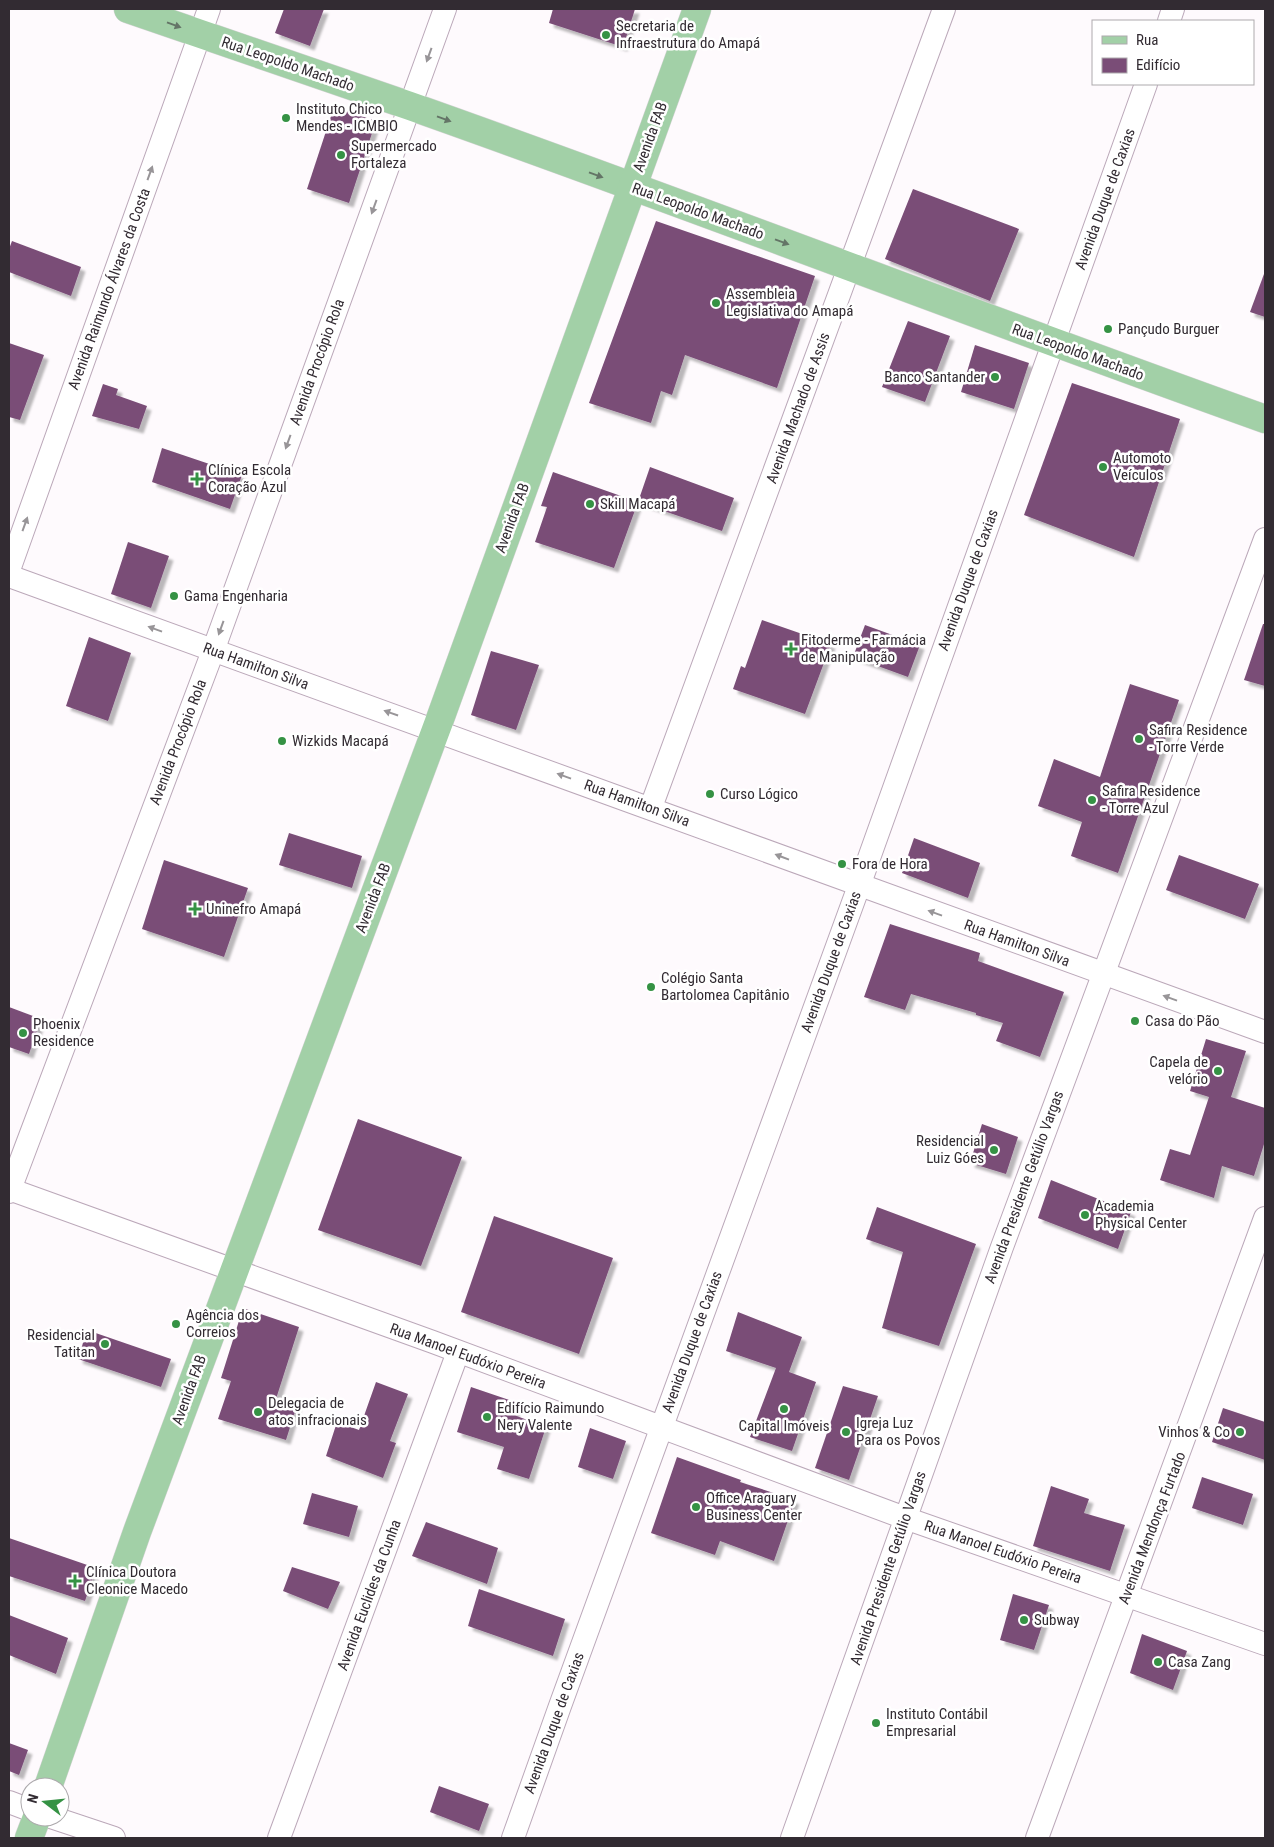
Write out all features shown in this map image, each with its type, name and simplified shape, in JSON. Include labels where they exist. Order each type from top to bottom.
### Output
[{"type":"main road","name":"Rua Leopoldo Machado","points":[[128,9],[410,106],[851,267],[1053,344],[1265,419]]},
{"type":"main road","name":"Avenida FAB","points":[[51,1777],[136,1532],[436,730],[697,9]]},
{"type":"street","name":"Avenida Raimundo Álvares da Costa","points":[[9,570],[209,9]]},
{"type":"street","name":"Avenida Procópio Rola","points":[[9,1190],[213,650],[446,9]]},
{"type":"street","name":"Avenida Machado de Assis","points":[[650,807],[851,267],[944,9]]},
{"type":"street","name":"Avenida Duque de Caxias","points":[[513,1838],[859,886],[1146,85]]},
{"type":"street","name":"Avenida Presidente Getúlio Vargas","points":[[792,1838],[998,1256],[1265,539]]},
{"type":"street","name":"Rua Hamilton Silva","points":[[9,576],[650,807],[859,886],[1265,1032]]},
{"type":"street","name":"Rua Manoel Eudóxio Pereira","points":[[9,1190],[458,1352],[905,1518],[1265,1644]]},
{"type":"street","name":"Avenida Mendonça Furtado","points":[[1037,1838],[1265,1218]]},
{"type":"street","name":"Avenida Euclides da Cunha","points":[[279,1838],[458,1352]]},
{"type":"street","points":[[70,1823],[114,1838]]},
{"type":"building","points":[[284,9],[324,9],[310,46],[275,33]]},
{"type":"building","name":"Secretaria de Infraestrutura do Amapá","points":[[553,9],[635,9],[623,47],[549,23]]},
{"type":"building","name":"Supermercado Fortaleza","points":[[334,107],[376,121],[349,203],[307,189]]},
{"type":"building","points":[[913,189],[1019,229],[990,301],[885,259]]},
{"type":"building","name":"Assembleia Legislativa do Amapá","points":[[656,221],[815,276],[777,388],[685,355],[672,395],[661,391],[651,423],[589,403]]},
{"type":"building","points":[[12,241],[81,267],[71,296],[9,272],[9,249]]},
{"type":"building","points":[[1265,275],[1265,317],[1250,312]]},
{"type":"building","points":[[908,321],[950,336],[925,402],[882,387]]},
{"type":"building","points":[[9,343],[44,355],[20,420],[9,417]]},
{"type":"building","name":"Banco Santander","points":[[975,345],[1029,363],[1014,409],[961,392]]},
{"type":"building","name":"Automoto Veículos","points":[[1072,383],[1180,419],[1134,557],[1024,515]]},
{"type":"building","points":[[103,384],[118,389],[116,395],[147,406],[139,429],[92,416]]},
{"type":"building","name":"Clínica Escola Coração Azul","points":[[162,448],[242,475],[230,509],[152,482]]},
{"type":"building","points":[[650,467],[734,498],[722,531],[638,502]]},
{"type":"building","points":[[553,472],[638,502],[614,568],[535,542],[547,507],[541,506]]},
{"type":"building","points":[[128,542],[169,556],[151,608],[111,594]]},
{"type":"building","points":[[762,620],[831,644],[805,714],[733,689],[741,666],[745,668]]},
{"type":"building","points":[[1263,624],[1265,624],[1265,686],[1244,680]]},
{"type":"building","points":[[865,625],[920,645],[908,677],[853,657]]},
{"type":"building","points":[[89,637],[131,653],[108,721],[66,706]]},
{"type":"building","points":[[491,651],[539,665],[516,730],[471,715]]},
{"type":"building","points":[[1130,684],[1179,700],[1118,873],[1071,856],[1082,822],[1038,806],[1054,759],[1100,777]]},
{"type":"building","points":[[289,833],[362,856],[352,888],[279,865]]},
{"type":"building","points":[[914,838],[980,863],[968,898],[902,873]]},
{"type":"building","points":[[1179,855],[1259,884],[1245,919],[1166,890]]},
{"type":"building","name":"Uninefro Amapá","points":[[164,860],[248,888],[224,957],[142,929]]},
{"type":"building","points":[[890,924],[980,953],[978,961],[1064,992],[1040,1057],[996,1041],[1003,1023],[976,1015],[976,1013],[911,994],[905,1010],[864,997]]},
{"type":"building","name":"Phoenix Residence","points":[[9,1007],[41,1019],[29,1054],[9,1047]]},
{"type":"building","points":[[1206,1039],[1246,1051],[1231,1097],[1265,1108],[1265,1141],[1254,1176],[1222,1166],[1214,1198],[1160,1180],[1170,1149],[1190,1155],[1209,1097],[1190,1091]]},
{"type":"building","points":[[358,1119],[462,1157],[421,1266],[318,1230]]},
{"type":"building","name":"Residencial Luiz Góes","points":[[982,1124],[1018,1137],[1006,1174],[970,1163]]},
{"type":"building","name":"Academia Physical Center","points":[[1051,1180],[1131,1212],[1118,1249],[1038,1218]]},
{"type":"building","points":[[877,1207],[976,1244],[939,1346],[882,1328],[903,1252],[866,1239]]},
{"type":"building","points":[[494,1216],[613,1258],[579,1354],[461,1312]]},
{"type":"building","points":[[243,1308],[299,1327],[276,1399],[297,1405],[286,1440],[218,1419],[231,1381],[221,1378]]},
{"type":"building","points":[[738,1312],[802,1337],[789,1372],[816,1382],[792,1451],[750,1437],[776,1368],[726,1351]]},
{"type":"building","name":"Residencial Tatitan","points":[[87,1330],[171,1359],[161,1387],[78,1359]]},
{"type":"building","points":[[376,1382],[408,1394],[390,1441],[396,1443],[383,1478],[326,1456],[337,1422],[359,1430]]},
{"type":"building","name":"Igreja Luz Para os Povos","points":[[843,1386],[878,1396],[849,1480],[815,1468]]},
{"type":"building","points":[[471,1387],[518,1403],[514,1415],[546,1427],[529,1479],[497,1469],[504,1447],[457,1432]]},
{"type":"building","name":"Vinhos & Co","points":[[1223,1408],[1265,1422],[1265,1460],[1212,1442]]},
{"type":"building","points":[[590,1428],[626,1441],[613,1479],[578,1467]]},
{"type":"building","points":[[677,1457],[741,1480],[740,1482],[795,1500],[774,1561],[720,1541],[715,1555],[651,1533]]},
{"type":"building","points":[[1202,1477],[1253,1494],[1243,1525],[1192,1508]]},
{"type":"building","points":[[1051,1486],[1089,1499],[1084,1513],[1125,1525],[1110,1571],[1033,1546]]},
{"type":"building","points":[[312,1493],[358,1506],[349,1537],[303,1524]]},
{"type":"building","points":[[426,1522],[498,1548],[487,1584],[412,1556]]},
{"type":"building","points":[[9,1538],[96,1568],[85,1601],[9,1576]]},
{"type":"building","points":[[292,1567],[340,1582],[328,1609],[283,1591]]},
{"type":"building","points":[[479,1589],[565,1619],[553,1656],[468,1626]]},
{"type":"building","points":[[1013,1594],[1049,1605],[1034,1650],[1000,1640]]},
{"type":"building","points":[[9,1615],[68,1638],[56,1674],[9,1655]]},
{"type":"building","name":"Casa Zang","points":[[1142,1634],[1187,1651],[1173,1690],[1130,1673]]},
{"type":"building","points":[[9,1743],[28,1750],[19,1775],[9,1771]]},
{"type":"building","points":[[439,1786],[489,1804],[479,1831],[430,1812]]},
{"type":"place","name":"Secretaria de Infraestrutura do Amapá","points":[[606,35]]},
{"type":"place","name":"Instituto Chico Mendes - ICMBIO","points":[[286,118]]},
{"type":"place","name":"Supermercado Fortaleza","points":[[341,155]]},
{"type":"place","name":"Assembleia Legislativa do Amapá","points":[[716,303]]},
{"type":"place","name":"Pançudo Burguer","points":[[1108,329]]},
{"type":"place","name":"Banco Santander","points":[[995,377]]},
{"type":"place","name":"Automoto Veículos","points":[[1103,467]]},
{"type":"place","name":"Clínica Escola Coração Azul","points":[[197,479]]},
{"type":"place","name":"Skill Macapá","points":[[590,504]]},
{"type":"place","name":"Gama Engenharia","points":[[174,596]]},
{"type":"place","name":"Fitoderme - Farmácia de Manipulação","points":[[791,649]]},
{"type":"place","name":"Safira Residence - Torre Verde","points":[[1139,739]]},
{"type":"place","name":"Wizkids Macapá","points":[[282,741]]},
{"type":"place","name":"Curso Lógico","points":[[710,794]]},
{"type":"place","name":"Safira Residence - Torre Azul","points":[[1092,800]]},
{"type":"place","name":"Fora de Hora","points":[[842,864]]},
{"type":"place","name":"Uninefro Amapá","points":[[195,909]]},
{"type":"place","name":"Colégio Santa Bartolomea Capitânio","points":[[651,987]]},
{"type":"place","name":"Casa do Pão","points":[[1135,1021]]},
{"type":"place","name":"Phoenix Residence","points":[[23,1033]]},
{"type":"place","name":"Capela de velório","points":[[1218,1071]]},
{"type":"place","name":"Residencial Luiz Góes","points":[[994,1150]]},
{"type":"place","name":"Academia Physical Center","points":[[1085,1215]]},
{"type":"place","name":"Agência dos Correios","points":[[176,1324]]},
{"type":"place","name":"Residencial Tatitan","points":[[105,1344]]},
{"type":"place","name":"Capital Imóveis","points":[[784,1409]]},
{"type":"place","name":"Delegacia de atos infracionais","points":[[258,1412]]},
{"type":"place","name":"Edifício Raimundo Nery Valente","points":[[487,1417]]},
{"type":"place","name":"Igreja Luz Para os Povos","points":[[846,1432]]},
{"type":"place","name":"Vinhos & Co","points":[[1240,1432]]},
{"type":"place","name":"Office Araguary Business Center","points":[[696,1507]]},
{"type":"place","name":"Clínica Doutora Cleonice Macedo","points":[[75,1581]]},
{"type":"place","name":"Subway","points":[[1024,1620]]},
{"type":"place","name":"Casa Zang","points":[[1158,1662]]},
{"type":"place","name":"Instituto Contábil Empresarial","points":[[876,1723]]}]
